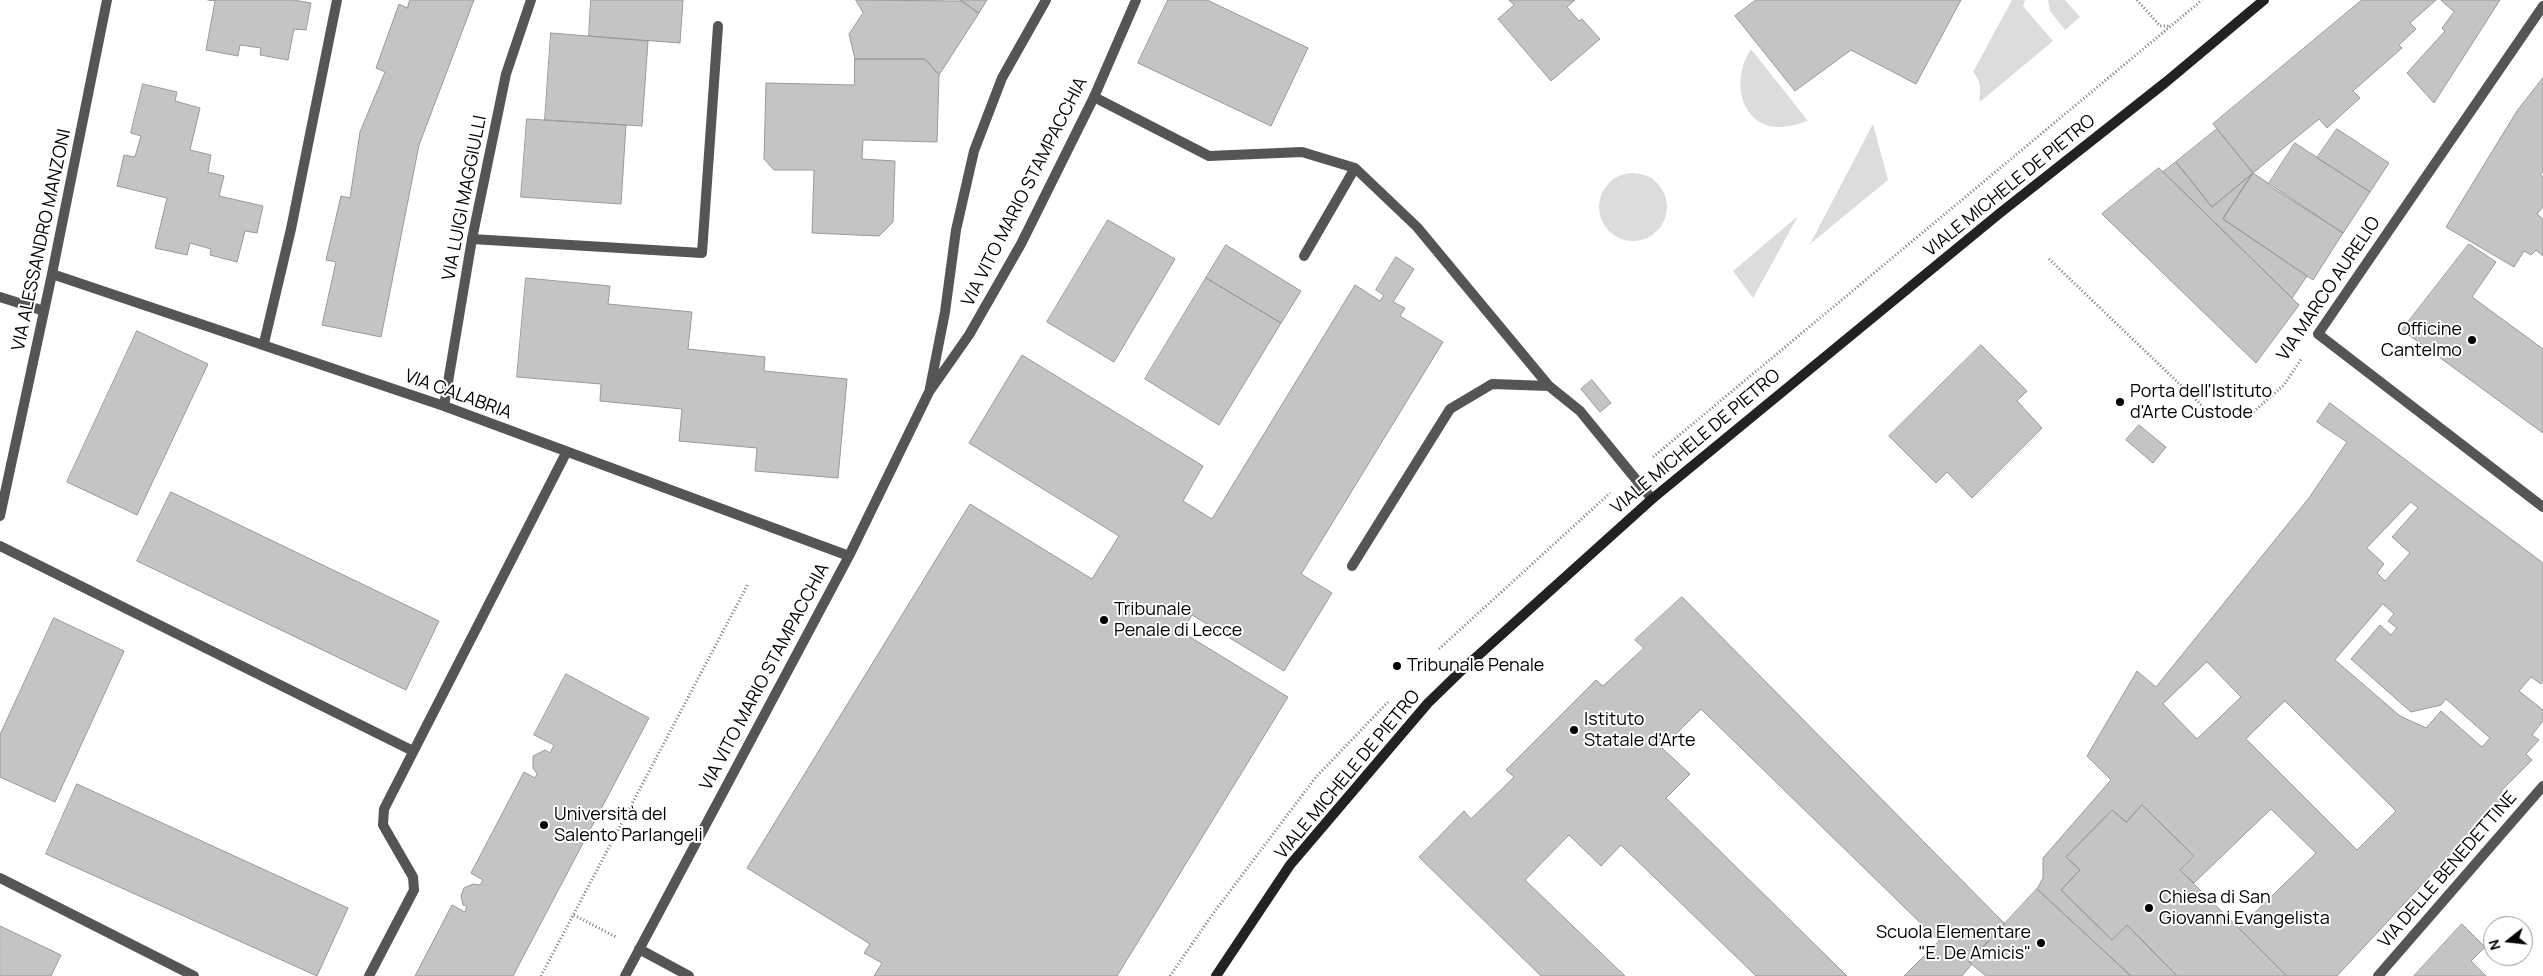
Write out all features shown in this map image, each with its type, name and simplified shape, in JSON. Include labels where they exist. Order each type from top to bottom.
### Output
[{"type":"street","name":"VIA ALESSANDRO MANZONI","points":[[0,515],[52,274],[107,0]]},
{"type":"street","points":[[264,344],[291,229],[337,0]]},
{"type":"street","name":"VIA LUIGI MAGGIULLI","points":[[444,406],[472,239],[506,74],[531,0]]},
{"type":"street","name":"VIA VITO MARIO STAMPACCHIA","points":[[929,392],[945,312],[956,230],[974,151],[1002,78],[1046,0]]},
{"type":"street","name":"VIA VITO MARIO STAMPACCHIA","points":[[625,976],[849,556],[929,392],[969,335],[1021,244],[1094,97],[1136,0]]},
{"type":"street","name":"VIALE MICHELE DE PIETRO","points":[[1216,976],[1290,865],[1428,703],[1652,499],[2264,0]]},
{"type":"street","name":"VIA MARCO AURELIO","points":[[2318,334],[2543,6]]},
{"type":"street","points":[[472,239],[702,253],[718,26]]},
{"type":"street","points":[[1094,97],[1209,156],[1302,152],[1355,168],[1417,227],[1549,386],[1580,412],[1652,499]]},
{"type":"street","points":[[1304,256],[1355,168]]},
{"type":"street","name":"VIA CALABRIA","points":[[52,274],[444,406],[566,453],[849,556]]},
{"type":"street","points":[[0,298],[44,311]]},
{"type":"street","points":[[2318,334],[2543,506]]},
{"type":"street","points":[[1352,566],[1450,410],[1492,384],[1549,386]]},
{"type":"street","points":[[369,976],[414,890],[413,877],[383,825],[384,809],[566,453]]},
{"type":"street","points":[[0,546],[413,751]]},
{"type":"street","name":"VIA DELLE BENEDETTINE","points":[[2378,976],[2543,786]]},
{"type":"street","points":[[0,878],[194,976]]},
{"type":"street","points":[[639,948],[689,976]]},
{"type":"path","points":[[2137,0],[2160,26],[2165,28],[2201,0]]},
{"type":"path","name":"VIA MARCO AURELIO","points":[[2049,259],[2215,418],[2251,414],[2284,385],[2318,334]]},
{"type":"path","points":[[541,976],[748,584]]},
{"type":"path","points":[[574,915],[639,948]]},
{"type":"shaded area","points":[[2012,0],[2025,0],[2023,6],[2053,41],[1981,101],[1979,100],[1979,82],[1973,72]]},
{"type":"shaded area","points":[[2048,0],[2065,0],[2080,17],[2065,30],[2050,11]]},
{"type":"shaded area","points":[[1751,49],[1808,121],[1787,126],[1771,126],[1756,119],[1748,111],[1743,102],[1741,80],[1742,69]]},
{"type":"shaded area","points":[[1873,124],[1888,180],[1810,244]]},
{"type":"shaded area","points":[[1626,173],[1640,173],[1652,178],[1662,188],[1667,200],[1667,214],[1662,226],[1652,236],[1640,241],[1626,241],[1614,236],[1604,226],[1599,214],[1599,200],[1604,188],[1614,178]]},
{"type":"shaded area","points":[[1798,216],[1753,298],[1733,271]]},
{"type":"building","points":[[208,0],[293,0],[311,3],[306,30],[294,29],[288,60],[260,55],[261,48],[240,45],[238,56],[206,50],[215,1]]},
{"type":"building","points":[[410,0],[474,0],[419,145],[381,337],[322,325],[336,262],[326,260],[341,196],[350,198],[360,132],[385,72],[376,68],[399,4],[407,8]]},
{"type":"building","points":[[591,0],[683,0],[680,43],[589,36]]},
{"type":"building","points":[[856,0],[961,1],[979,13],[939,75],[925,59],[855,59],[849,34],[863,13]]},
{"type":"building","points":[[961,0],[987,0],[979,13]]},
{"type":"building","points":[[1168,0],[1207,0],[1308,48],[1271,126],[1138,63]]},
{"type":"building","points":[[1509,0],[1575,0],[1567,7],[1579,21],[1582,19],[1600,39],[1551,81],[1498,19],[1514,5]]},
{"type":"building","points":[[1756,0],[1961,0],[1916,84],[1851,50],[1795,91],[1735,16]]},
{"type":"building","points":[[2362,0],[2436,0],[2410,23],[2416,29],[2399,45],[2402,48],[2353,91],[2360,98],[2327,128],[2319,119],[2253,173],[2213,124]]},
{"type":"building","points":[[2441,0],[2500,0],[2434,103],[2407,73],[2445,31],[2442,28],[2454,12]]},
{"type":"building","points":[[551,33],[648,41],[642,126],[545,120]]},
{"type":"building","points":[[855,59],[925,59],[939,75],[937,142],[863,140],[862,159],[895,161],[893,222],[879,236],[812,233],[814,170],[774,170],[764,159],[766,83],[854,85]]},
{"type":"building","points":[[2543,78],[2543,172],[2540,174],[2543,177],[2543,207],[2537,214],[2543,219],[2543,256],[2536,250],[2531,255],[2524,251],[2514,267],[2446,227],[2517,111]]},
{"type":"building","points":[[143,84],[177,92],[175,101],[200,108],[190,150],[211,155],[208,172],[224,176],[219,196],[263,206],[257,233],[245,231],[237,262],[210,255],[211,249],[190,243],[187,255],[155,248],[167,198],[117,186],[124,155],[135,157],[141,136],[131,133]]},
{"type":"building","points":[[527,119],[626,125],[621,204],[521,197]]},
{"type":"building","points":[[2217,129],[2253,173],[2212,207],[2176,162]]},
{"type":"building","points":[[2337,129],[2389,163],[2370,192],[2317,158]]},
{"type":"building","points":[[2295,143],[2370,192],[2343,233],[2268,185]]},
{"type":"building","points":[[2176,162],[2212,207],[2253,173],[2223,219],[2307,276],[2292,298],[2163,172]]},
{"type":"building","points":[[2159,168],[2299,305],[2256,363],[2102,214]]},
{"type":"building","points":[[2253,173],[2343,233],[2313,280],[2223,219]]},
{"type":"building","points":[[1108,220],[1175,259],[1114,362],[1047,322]]},
{"type":"building","name":"Officine Cantelmo","points":[[2469,244],[2496,262],[2472,297],[2543,349],[2543,433],[2402,330]]},
{"type":"building","points":[[1226,245],[1301,291],[1281,323],[1206,278]]},
{"type":"building","points":[[1396,257],[1414,269],[1393,302],[1405,308],[1400,316],[1443,342],[1301,574],[1332,593],[1284,671],[1192,615],[1182,632],[1288,697],[1117,976],[874,976],[882,963],[864,953],[870,944],[747,868],[970,504],[1092,579],[1119,536],[969,443],[1022,355],[1203,466],[1183,501],[1212,519],[1355,285],[1380,301],[1384,295],[1376,290]]},
{"type":"building","points":[[526,278],[610,286],[608,304],[692,312],[688,349],[765,357],[764,371],[847,379],[838,478],[755,471],[757,448],[679,441],[682,409],[600,401],[601,384],[517,377]]},
{"type":"building","points":[[1206,278],[1281,323],[1219,425],[1145,379]]},
{"type":"building","points":[[137,331],[208,364],[137,515],[67,482]]},
{"type":"building","points":[[1981,345],[2027,391],[2017,401],[2042,428],[1972,498],[1947,472],[1936,483],[1889,436]]},
{"type":"building","points":[[1592,380],[1611,403],[1600,412],[1581,389]]},
{"type":"building","points":[[2330,403],[2543,563],[2543,681],[2541,684],[2531,677],[2519,691],[2543,710],[2543,721],[2532,735],[2539,740],[2526,754],[2532,760],[2501,791],[2505,795],[2337,976],[2287,976],[2239,928],[2316,853],[2271,809],[2194,883],[2180,870],[2194,856],[2142,805],[2126,822],[2112,810],[2066,857],[2080,870],[2061,890],[2112,940],[2127,925],[2177,976],[2131,976],[2037,889],[2043,878],[2043,858],[2111,780],[2087,756],[2137,671],[2156,687],[2309,498],[2347,442],[2317,422]],"holes":[[[2411,502],[2418,508],[2392,537],[2410,553],[2385,581],[2377,573],[2384,564],[2367,548]],[[2383,604],[2394,614],[2388,621],[2397,628],[2391,635],[2380,625],[2351,659],[2411,712],[2441,705],[2446,699],[2490,738],[2482,747],[2441,711],[2426,728],[2400,716],[2335,660]],[[2207,662],[2241,697],[2197,739],[2163,704]],[[2285,701],[2396,811],[2357,850],[2246,739]]]},
{"type":"building","points":[[2139,425],[2166,447],[2153,463],[2126,440]]},
{"type":"building","points":[[171,492],[439,621],[406,690],[137,561]]},
{"type":"building","points":[[1682,597],[2005,924],[1969,962],[1972,964],[1962,976],[1904,976],[1939,941],[1701,709],[1662,748],[1690,774],[1666,798],[1847,976],[1756,976],[1621,845],[1601,866],[1569,835],[1525,880],[1625,976],[1541,976],[1419,857],[1464,811],[1471,819],[1514,777],[1506,770],[1596,680],[1603,686],[1644,648],[1635,640]]},
{"type":"building","points":[[54,618],[124,651],[55,802],[0,777],[0,735]]},
{"type":"building","name":"Università del Salento Parlangeli","points":[[566,674],[649,718],[513,976],[415,976],[452,905],[465,912],[467,906],[463,905],[461,896],[464,888],[473,884],[480,885],[483,880],[471,873],[524,772],[535,778],[537,774],[533,768],[533,756],[545,750],[550,753],[554,745],[534,735]]},
{"type":"building","points":[[77,784],[348,908],[317,976],[46,854]]},
{"type":"building","name":"Chiesa di San Giovanni Evangelista","points":[[2142,805],[2194,856],[2180,870],[2287,976],[2177,976],[2127,925],[2112,940],[2061,890],[2080,870],[2066,857],[2112,810],[2126,822]]},
{"type":"building","name":"Scuola Elementare \"E. De Amicis\"","points":[[2037,889],[2131,976],[1986,976],[1969,962]]},
{"type":"building","points":[[2462,924],[2483,945],[2483,949],[2471,961],[2486,976],[2414,976]]},
{"type":"building","points":[[0,926],[61,955],[51,976],[0,976]]},
{"type":"place","name":"Officine Cantelmo","points":[[2472,340]]},
{"type":"place","name":"Porta dell'Istituto d'Arte Custode","points":[[2120,402]]},
{"type":"place","name":"Tribunale Penale di Lecce","points":[[1104,620]]},
{"type":"place","name":"Tribunale Penale","points":[[1397,666]]},
{"type":"place","name":"Istituto Statale d'Arte","points":[[1574,730]]},
{"type":"place","name":"Università del Salento Parlangeli","points":[[544,825]]},
{"type":"place","name":"Chiesa di San Giovanni Evangelista","points":[[2149,908]]},
{"type":"place","name":"Scuola Elementare \"E. De Amicis\"","points":[[2041,943]]}]
